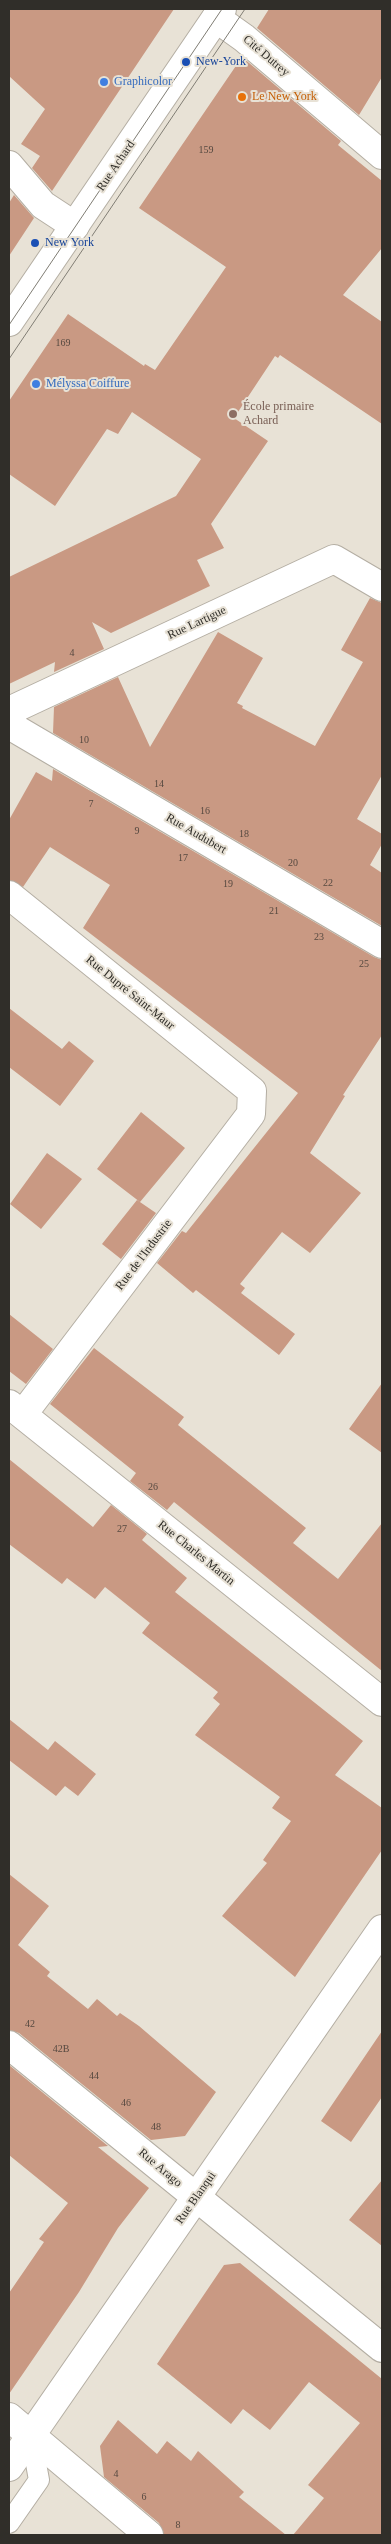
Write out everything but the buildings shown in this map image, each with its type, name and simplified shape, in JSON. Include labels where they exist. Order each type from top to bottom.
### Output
[{"type":"street","name":"Cité Dutrey","points":[[219,13],[244,38],[382,155]]},
{"type":"street","name":"Rue Achard","points":[[9,322],[219,13]]},
{"type":"street","points":[[9,164],[43,205],[75,226]]},
{"type":"street","name":"Rue Lartigue","points":[[9,711],[334,559],[382,587]]},
{"type":"street","name":"Rue Audubert","points":[[9,725],[382,944]]},
{"type":"street","name":"Rue Dupré Saint-Maur","points":[[9,895],[252,1091]]},
{"type":"street","name":"Rue de l'Industrie","points":[[16,1409],[251,1114],[252,1091]]},
{"type":"street","name":"Rue Charles Martin","points":[[16,1409],[382,1702]]},
{"type":"street","name":"Rue Blanqui","points":[[9,2467],[382,1929]]},
{"type":"street","name":"Rue Arago","points":[[9,2044],[382,2348]]},
{"type":"street","points":[[9,2416],[149,2535]]},
{"type":"lane","points":[[9,2523],[39,2480],[31,2436]]},
{"type":"tram line","points":[[9,325],[222,9]]},
{"type":"tram line","points":[[9,359],[245,9]]},
{"type":"place","name":"New-York","points":[[186,62]]},
{"type":"place","name":"Graphicolor","points":[[104,82]]},
{"type":"place","name":"Le New York","points":[[242,97]]},
{"type":"place","name":"New York","points":[[35,243]]},
{"type":"place","name":"Mélyssa Coiffure","points":[[36,384]]},
{"type":"place","name":"École primaire Achard","points":[[233,414]]}]
